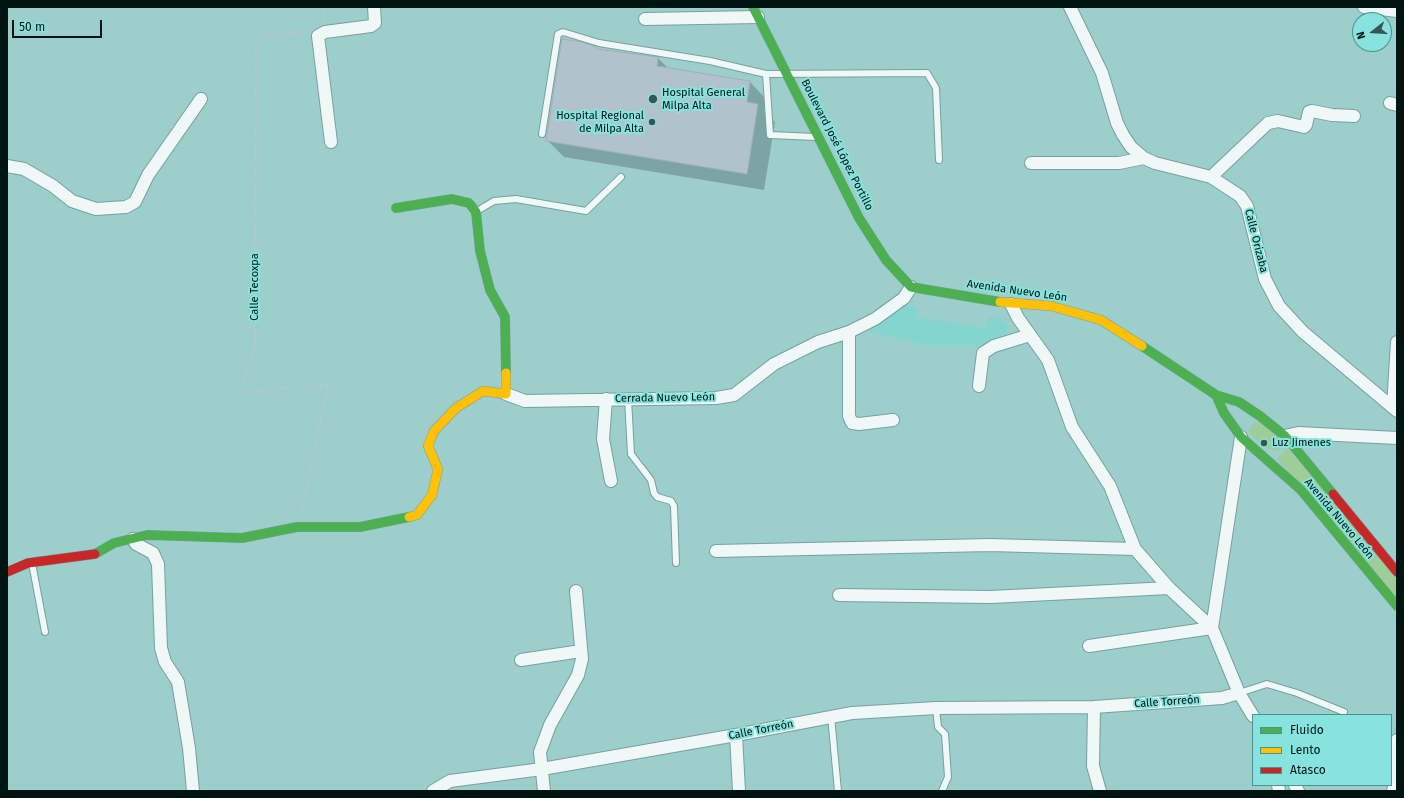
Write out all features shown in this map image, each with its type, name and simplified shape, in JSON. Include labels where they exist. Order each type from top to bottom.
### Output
[{"type":"main road","name":"Boulevard José López Portillo","points":[[756,12],[860,218],[886,260],[911,287]]},
{"type":"main road","points":[[7,572],[32,562],[96,554],[114,544],[147,536],[242,538],[297,527],[360,527],[417,515],[432,495],[438,469],[428,446],[434,431],[456,408],[483,391],[506,394],[505,317],[490,290],[480,251],[476,212],[469,204],[452,200],[396,208]]},
{"type":"main road","name":"Avenida Nuevo León","points":[[911,287],[1011,304],[1051,306],[1101,320],[1186,374],[1216,395],[1239,402],[1260,416],[1285,441],[1397,572]]},
{"type":"main road","name":"Avenida Nuevo León","points":[[1216,395],[1224,413],[1241,437],[1301,490],[1397,606]]},
{"type":"main road","points":[[1241,437],[1246,423],[1260,416]]},
{"type":"main road","points":[[1263,457],[1277,456]]},
{"type":"street","points":[[331,142],[318,36],[325,32],[371,26],[375,23],[374,7]]},
{"type":"street","name":"Calle Orizaba","points":[[1070,7],[1102,73],[1123,135],[1131,147],[1144,158],[1155,163],[1212,177],[1231,188],[1248,206],[1265,279],[1279,306],[1303,332],[1395,409]]},
{"type":"street","points":[[1364,7],[1397,11]]},
{"type":"street","points":[[645,19],[756,12]]},
{"type":"street","points":[[7,166],[24,168],[53,186],[72,201],[96,209],[126,207],[135,202],[148,175],[201,99]]},
{"type":"street","points":[[1212,177],[1268,123],[1278,121],[1304,127],[1306,125],[1309,112],[1312,111],[1332,115],[1354,116]]},
{"type":"street","points":[[1031,163],[1119,163],[1144,158]]},
{"type":"street","name":"Cerrada Nuevo León","points":[[506,394],[525,401],[716,398],[734,395],[774,364],[818,342],[849,332],[875,319],[904,298],[911,287]]},
{"type":"street","points":[[1011,304],[1048,360],[1072,427],[1110,486],[1135,549],[1169,588],[1212,628],[1239,693],[1252,714]]},
{"type":"street","points":[[849,332],[849,416],[852,422],[859,424],[893,420]]},
{"type":"street","points":[[979,386],[983,353],[994,346],[1030,334]]},
{"type":"street","points":[[1395,409],[1397,342]]},
{"type":"street","points":[[606,399],[603,440],[611,481]]},
{"type":"street","points":[[1285,441],[1298,433],[1397,438]]},
{"type":"street","points":[[1212,628],[1241,437]]},
{"type":"street","points":[[133,539],[136,544],[154,553],[158,564],[161,648],[165,662],[178,682],[189,748],[193,791]]},
{"type":"street","points":[[716,551],[990,545],[1135,549]]},
{"type":"street","points":[[838,594],[991,597],[1169,588]]},
{"type":"street","points":[[544,791],[540,752],[550,725],[578,675],[582,659],[576,591]]},
{"type":"street","points":[[1088,646],[1212,628]]},
{"type":"street","points":[[521,660],[581,651]]},
{"type":"street","name":"Calle Torreón","points":[[433,791],[450,782],[542,769],[852,713],[936,708],[1094,707],[1222,698],[1239,693]]},
{"type":"street","points":[[1094,707],[1093,766],[1100,791]]},
{"type":"street","points":[[736,735],[738,791]]},
{"type":"street","points":[[1393,791],[1395,784],[1397,740]]},
{"type":"lane","points":[[542,134],[558,34],[563,32],[599,43],[710,61],[766,74],[927,73],[936,88],[939,160]]},
{"type":"lane","points":[[766,74],[770,135],[820,137]]},
{"type":"lane","points":[[476,212],[494,201],[516,199],[586,211],[621,177]]},
{"type":"lane","points":[[628,399],[631,454],[651,480],[654,493],[657,497],[671,501],[674,506],[676,563]]},
{"type":"lane","points":[[32,562],[45,632]]},
{"type":"lane","points":[[1239,693],[1267,684],[1297,693],[1344,712]]},
{"type":"lane","points":[[936,708],[938,727],[945,734],[948,777],[942,791]]},
{"type":"lane","points":[[831,716],[838,791]]},
{"type":"path","points":[[323,7],[324,21]]},
{"type":"path","name":"Calle Tecoxpa","points":[[297,527],[328,385],[241,392],[255,346],[256,38],[310,30]]},
{"type":"shaded area","points":[[903,305],[917,307],[916,317],[985,328],[989,316],[1001,318],[1008,326],[1006,339],[980,345],[927,345],[869,331]]},
{"type":"green space","points":[[1260,421],[1282,438],[1281,448],[1278,451],[1263,447],[1250,433],[1249,430],[1253,424]]},
{"type":"green space","points":[[1286,447],[1397,574],[1397,604],[1277,458],[1283,453]]},
{"type":"building","name":"Hospital Regional de Milpa Alta","points":[[562,39],[582,42],[597,47],[597,49],[658,57],[657,66],[750,81],[747,102],[758,104],[747,174],[546,141]]},
{"type":"traffic: fast","points":[[753,7],[859,218],[886,260],[911,287],[1000,302]]},
{"type":"traffic: fast","points":[[396,208],[452,199],[469,203],[476,212],[480,251],[490,290],[505,317],[506,373]]},
{"type":"traffic: fast","points":[[1142,346],[1216,395],[1239,402],[1260,416],[1285,436],[1333,494]]},
{"type":"traffic: fast","points":[[1216,395],[1224,413],[1241,437],[1301,490],[1397,606]]},
{"type":"traffic: fast","points":[[95,554],[114,543],[147,535],[242,538],[297,527],[360,527],[409,517]]},
{"type":"traffic: slow","points":[[1000,302],[1051,306],[1101,320],[1142,346]]},
{"type":"traffic: slow","points":[[409,517],[417,515],[432,495],[438,469],[428,446],[434,431],[456,408],[483,391],[506,394],[506,373]]},
{"type":"traffic: jam","points":[[1333,494],[1397,572]]},
{"type":"traffic: jam","points":[[7,572],[28,563],[95,554]]},
{"type":"place","name":"Hospital General Milpa Alta","points":[[653,99]]},
{"type":"place","name":"Hospital Regional de Milpa Alta","points":[[652,122]]},
{"type":"place","name":"Luz Jimenes","points":[[1264,443]]}]
